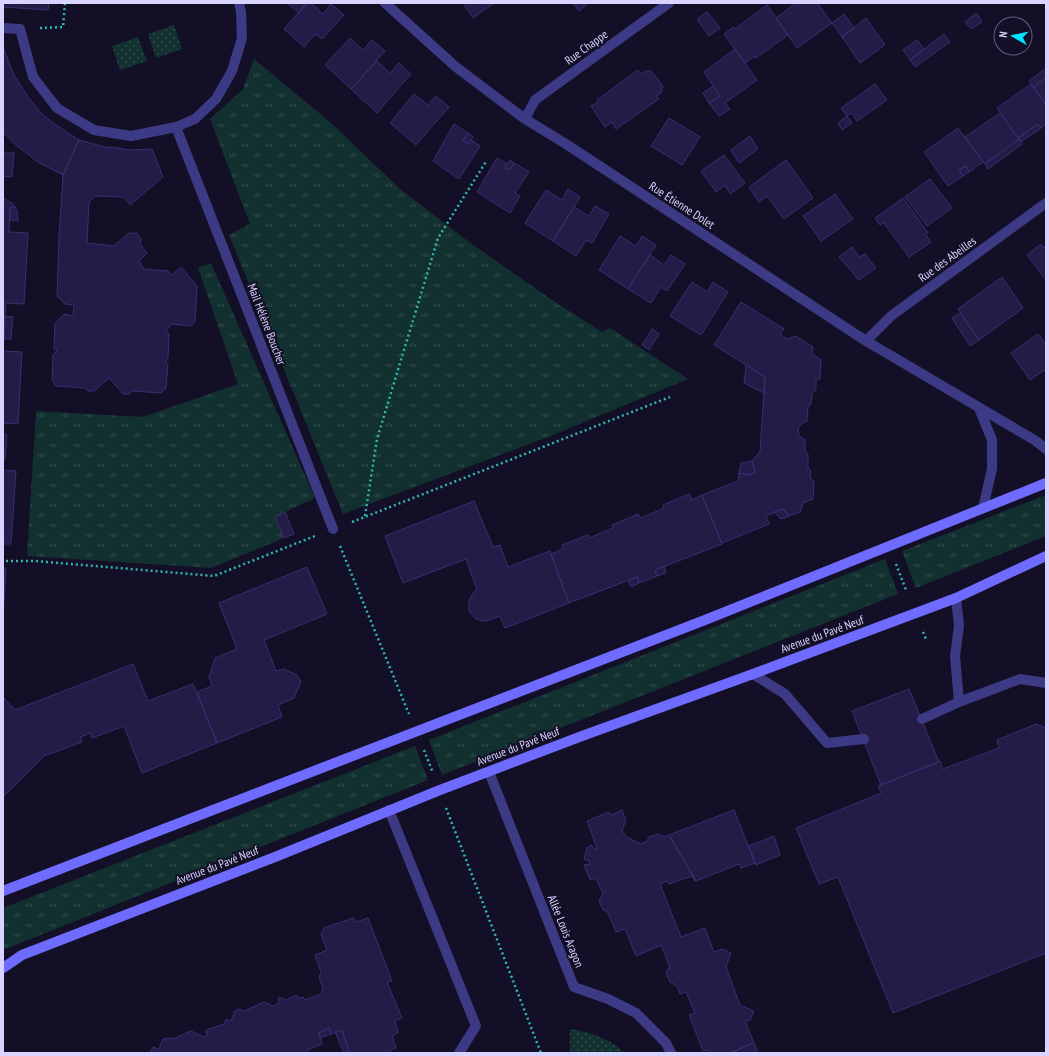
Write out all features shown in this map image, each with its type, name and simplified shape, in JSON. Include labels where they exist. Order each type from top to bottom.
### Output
[{"type":"main road","points":[[3,891],[698,623],[1046,483]]},
{"type":"main road","name":"Avenue du Pavé Neuf","points":[[3,968],[22,954],[275,857],[389,810],[582,736],[956,598],[1046,556]]},
{"type":"street","points":[[3,28],[20,29],[33,77],[57,108],[94,130],[131,136],[176,127],[195,119],[216,99],[232,71],[242,38],[241,12],[239,3]]},
{"type":"street","name":"Rue Étienne Dolet","points":[[385,3],[456,67],[525,119],[566,144],[866,341],[1036,441],[1046,449]]},
{"type":"street","name":"Rue Chappe","points":[[525,119],[535,100],[669,3]]},
{"type":"street","name":"Mail Hélène Boucher","points":[[176,127],[333,529]]},
{"type":"street","name":"Rue des Abeilles","points":[[866,341],[891,316],[1046,203]]},
{"type":"street","points":[[979,408],[992,440],[992,469],[983,508]]},
{"type":"street","points":[[956,598],[958,626],[955,656],[959,702]]},
{"type":"street","points":[[753,674],[785,694],[827,743],[864,739]]},
{"type":"street","points":[[922,719],[959,702],[1020,679],[1046,683]]},
{"type":"street","name":"Allée Louis Aragon","points":[[489,772],[574,987],[608,999],[636,1013],[666,1043],[671,1053]]},
{"type":"street","points":[[389,810],[476,1026],[459,1053]]},
{"type":"path","points":[[20,29],[63,27],[65,3]]},
{"type":"path","points":[[365,517],[377,439],[438,238],[487,160]]},
{"type":"path","points":[[6,561],[35,561],[214,576],[670,397]]},
{"type":"path","points":[[896,563],[906,590]]},
{"type":"green space","points":[[174,25],[182,49],[156,58],[148,34]]},
{"type":"green space","points":[[138,37],[147,61],[120,70],[112,46]]},
{"type":"green space","points":[[254,59],[330,122],[399,188],[469,242],[552,300],[602,332],[610,328],[688,379],[553,435],[343,514],[229,235],[250,224],[210,119],[243,89]]},
{"type":"green space","points":[[211,263],[315,498],[285,512],[294,534],[211,568],[27,556],[36,411],[143,417],[238,384],[198,268]]},
{"type":"green space","points":[[1046,495],[1046,536],[916,588],[902,551]]},
{"type":"green space","points":[[885,559],[898,594],[442,775],[429,740]]},
{"type":"green space","points":[[415,746],[428,780],[3,950],[3,908]]},
{"type":"green space","points":[[570,1029],[599,1036],[612,1043],[625,1053],[570,1053]]},
{"type":"building","points":[[3,3],[49,3],[48,10],[3,7]]},
{"type":"building","points":[[287,3],[307,3],[299,13]]},
{"type":"building","points":[[307,3],[311,3],[323,14],[331,4],[344,15],[322,39],[315,34],[304,47],[284,29]]},
{"type":"building","points":[[463,3],[494,3],[473,18]]},
{"type":"building","points":[[573,3],[589,3],[579,11]]},
{"type":"building","points":[[796,3],[817,3],[832,23],[797,48],[776,18]]},
{"type":"building","points":[[767,5],[788,35],[756,58],[755,56],[745,63],[724,34],[734,27],[735,29]]},
{"type":"building","points":[[707,12],[720,28],[709,36],[697,19]]},
{"type":"building","points":[[976,13],[982,22],[971,29],[965,22]]},
{"type":"building","points":[[844,14],[854,28],[842,37],[832,23]]},
{"type":"building","points":[[866,18],[885,45],[860,63],[842,37]]},
{"type":"building","points":[[944,34],[950,42],[915,67],[910,60]]},
{"type":"building","points":[[350,38],[363,50],[372,40],[385,51],[351,89],[325,65]]},
{"type":"building","points":[[917,40],[924,49],[910,60],[903,50]]},
{"type":"building","points":[[3,47],[14,75],[31,101],[41,113],[53,123],[79,140],[63,175],[38,162],[16,145],[5,134],[3,134]]},
{"type":"building","points":[[735,49],[757,80],[725,103],[730,109],[719,116],[709,103],[720,96],[704,72]]},
{"type":"building","points":[[377,61],[390,73],[399,63],[411,74],[377,113],[351,89]]},
{"type":"building","points":[[1046,68],[1046,78],[1034,87],[1029,81]]},
{"type":"building","points":[[638,70],[641,74],[646,71],[651,71],[663,86],[661,93],[656,96],[659,99],[616,129],[612,122],[605,127],[591,106]]},
{"type":"building","points":[[1046,78],[1046,105],[1034,87]]},
{"type":"building","points":[[875,84],[887,100],[857,121],[852,113],[847,116],[841,108]]},
{"type":"building","points":[[1031,84],[1046,105],[1046,124],[1041,128],[1038,124],[1018,138],[997,108]]},
{"type":"building","points":[[713,86],[720,96],[709,103],[703,93]]},
{"type":"building","points":[[414,94],[428,105],[436,96],[449,107],[416,145],[390,123]]},
{"type":"building","points":[[1000,113],[1019,139],[985,164],[965,137]]},
{"type":"building","points":[[847,116],[852,123],[842,130],[838,123]]},
{"type":"building","points":[[669,118],[700,137],[682,165],[651,146]]},
{"type":"building","points":[[454,124],[468,133],[463,141],[469,144],[471,140],[480,146],[459,179],[433,161]]},
{"type":"building","points":[[1038,124],[1041,128],[1021,142],[1018,138]]},
{"type":"building","points":[[958,128],[983,162],[969,172],[966,166],[959,170],[963,176],[948,186],[924,152]]},
{"type":"building","points":[[468,133],[473,137],[469,144],[463,141]]},
{"type":"building","points":[[750,136],[758,149],[739,163],[731,150]]},
{"type":"building","points":[[1019,139],[1022,144],[988,169],[985,164]]},
{"type":"building","points":[[79,140],[105,147],[129,150],[152,149],[163,177],[130,205],[124,197],[95,196],[89,202],[87,243],[114,246],[129,233],[137,233],[141,240],[140,244],[147,253],[139,261],[144,269],[168,271],[172,275],[181,267],[197,286],[195,322],[190,326],[171,324],[166,331],[169,334],[168,359],[165,362],[168,364],[166,388],[161,393],[132,391],[129,394],[123,394],[109,378],[94,391],[88,391],[85,388],[56,386],[52,380],[53,355],[57,351],[54,349],[55,324],[64,314],[73,316],[74,305],[65,304],[57,296],[59,237],[63,175]]},
{"type":"building","points":[[3,153],[14,153],[12,177],[3,176]]},
{"type":"building","points":[[724,155],[745,183],[730,194],[725,185],[716,192],[701,171]]},
{"type":"building","points":[[497,158],[507,164],[505,168],[510,170],[514,163],[529,172],[515,193],[520,196],[510,213],[477,192]]},
{"type":"building","points":[[510,160],[514,163],[510,170],[505,168]]},
{"type":"building","points":[[786,160],[813,198],[784,219],[767,196],[759,202],[749,187]]},
{"type":"building","points":[[966,166],[969,172],[963,176],[959,170]]},
{"type":"building","points":[[930,179],[952,208],[927,226],[905,197]]},
{"type":"building","points":[[568,189],[580,197],[553,241],[525,223],[546,190],[562,200]]},
{"type":"building","points":[[835,194],[853,219],[821,241],[803,216]]},
{"type":"building","points":[[3,198],[12,203],[15,207],[10,208],[9,232],[28,233],[24,304],[6,303],[3,351]]},
{"type":"building","points":[[903,198],[928,233],[925,234],[931,242],[909,257],[884,223],[880,225],[875,218]]},
{"type":"building","points":[[595,206],[609,214],[592,243],[586,240],[576,256],[553,241],[574,207],[589,216]]},
{"type":"building","points":[[15,207],[18,221],[10,220],[10,208]]},
{"type":"building","points":[[620,236],[636,246],[642,236],[656,245],[628,289],[599,270]]},
{"type":"building","points":[[1041,244],[1044,248],[1046,246],[1046,280],[1027,255]]},
{"type":"building","points":[[852,247],[859,257],[865,254],[876,268],[859,280],[839,257]]},
{"type":"building","points":[[650,255],[664,265],[671,255],[685,264],[667,291],[661,287],[651,303],[628,289]]},
{"type":"building","points":[[1002,277],[1023,308],[979,340],[958,309]]},
{"type":"building","points":[[692,282],[707,292],[713,282],[728,292],[701,335],[670,316]]},
{"type":"building","points":[[741,302],[784,329],[780,334],[787,339],[796,336],[813,347],[812,354],[821,360],[820,379],[816,380],[816,390],[812,393],[811,404],[808,407],[807,421],[801,424],[798,429],[799,436],[805,440],[805,451],[808,454],[808,468],[811,471],[810,478],[814,481],[813,499],[803,503],[800,512],[789,516],[783,509],[766,516],[769,524],[722,543],[702,495],[738,481],[739,473],[750,475],[755,472],[752,461],[760,452],[765,377],[714,345]]},
{"type":"building","points":[[960,313],[979,340],[970,346],[952,318]]},
{"type":"building","points":[[5,316],[13,317],[11,339],[4,339]]},
{"type":"building","points":[[652,329],[659,334],[649,350],[642,345]]},
{"type":"building","points":[[1038,334],[1046,345],[1046,369],[1030,380],[1011,353]]},
{"type":"building","points":[[3,351],[22,352],[18,424],[3,423]]},
{"type":"building","points":[[746,365],[765,377],[764,393],[744,383]]},
{"type":"building","points":[[3,434],[7,435],[5,459],[3,459]]},
{"type":"building","points":[[752,461],[755,472],[750,475],[739,473],[741,463]]},
{"type":"building","points":[[3,470],[16,471],[11,544],[3,544]]},
{"type":"building","points":[[689,494],[692,500],[702,495],[722,544],[655,570],[657,576],[639,583],[637,577],[569,603],[551,554],[563,549],[562,545],[588,535],[589,538],[613,528],[612,525],[638,514],[641,518],[664,508],[663,505]]},
{"type":"building","points":[[474,501],[493,547],[500,545],[508,567],[550,551],[569,603],[505,628],[500,616],[486,621],[481,621],[476,619],[469,611],[469,601],[473,593],[477,590],[466,559],[403,583],[385,536]]},
{"type":"building","points":[[783,509],[789,516],[781,519],[774,512]]},
{"type":"building","points":[[285,512],[294,534],[284,538],[275,517]]},
{"type":"building","points":[[664,566],[666,573],[657,576],[655,570]]},
{"type":"building","points":[[307,567],[327,614],[264,640],[276,671],[284,669],[297,675],[301,682],[294,698],[278,705],[282,717],[217,743],[197,692],[212,686],[209,677],[215,658],[237,649],[219,603]]},
{"type":"building","points":[[3,568],[6,568],[3,618]]},
{"type":"building","points":[[637,577],[639,583],[631,587],[628,580]]},
{"type":"building","points":[[133,664],[148,701],[193,684],[217,743],[142,773],[124,726],[92,738],[91,733],[80,737],[82,742],[44,756],[3,797],[3,697],[15,710]]},
{"type":"building","points":[[909,689],[939,762],[881,785],[852,711]]},
{"type":"building","points":[[1036,724],[1046,728],[1046,953],[893,1013],[838,877],[819,884],[796,828],[881,793],[878,786],[940,761],[943,769],[999,748],[997,740]]},
{"type":"building","points":[[622,810],[626,821],[622,830],[626,837],[641,844],[647,841],[649,837],[658,834],[664,837],[669,835],[696,881],[692,876],[669,884],[667,881],[660,884],[681,937],[705,928],[714,952],[722,949],[731,953],[726,967],[740,1005],[754,1011],[750,1020],[745,1021],[754,1043],[730,1053],[710,1053],[709,1050],[703,1051],[689,1015],[695,1013],[686,992],[680,994],[677,986],[670,982],[666,973],[670,968],[661,945],[636,956],[625,929],[616,932],[607,911],[603,910],[599,901],[603,894],[596,878],[590,880],[584,865],[590,864],[589,861],[584,859],[587,848],[591,845],[595,849],[597,848],[587,821],[609,812],[611,815]]},
{"type":"building","points":[[734,810],[755,863],[741,868],[739,864],[696,881],[669,835]]},
{"type":"building","points":[[774,836],[780,855],[756,865],[749,846]]},
{"type":"building","points":[[353,918],[356,922],[368,918],[392,981],[387,982],[402,1018],[395,1021],[398,1033],[392,1036],[396,1048],[390,1050],[391,1053],[347,1053],[349,1052],[342,1030],[331,1034],[329,1028],[319,1033],[322,1044],[307,1050],[307,1053],[150,1053],[153,1047],[159,1049],[163,1039],[173,1039],[191,1031],[204,1037],[207,1035],[206,1030],[224,1024],[226,1019],[231,1021],[235,1011],[239,1009],[244,1011],[264,1002],[273,1006],[278,1004],[279,997],[286,1000],[297,995],[298,998],[303,997],[305,1000],[321,994],[323,989],[319,977],[321,972],[315,955],[327,950],[321,934],[324,928]]},
{"type":"building","points":[[329,1028],[331,1034],[320,1038],[319,1033]]},
{"type":"building","points":[[342,1030],[349,1052],[347,1053],[344,1053],[335,1032]]},
{"type":"building","points":[[754,1043],[758,1053],[730,1053]]}]
